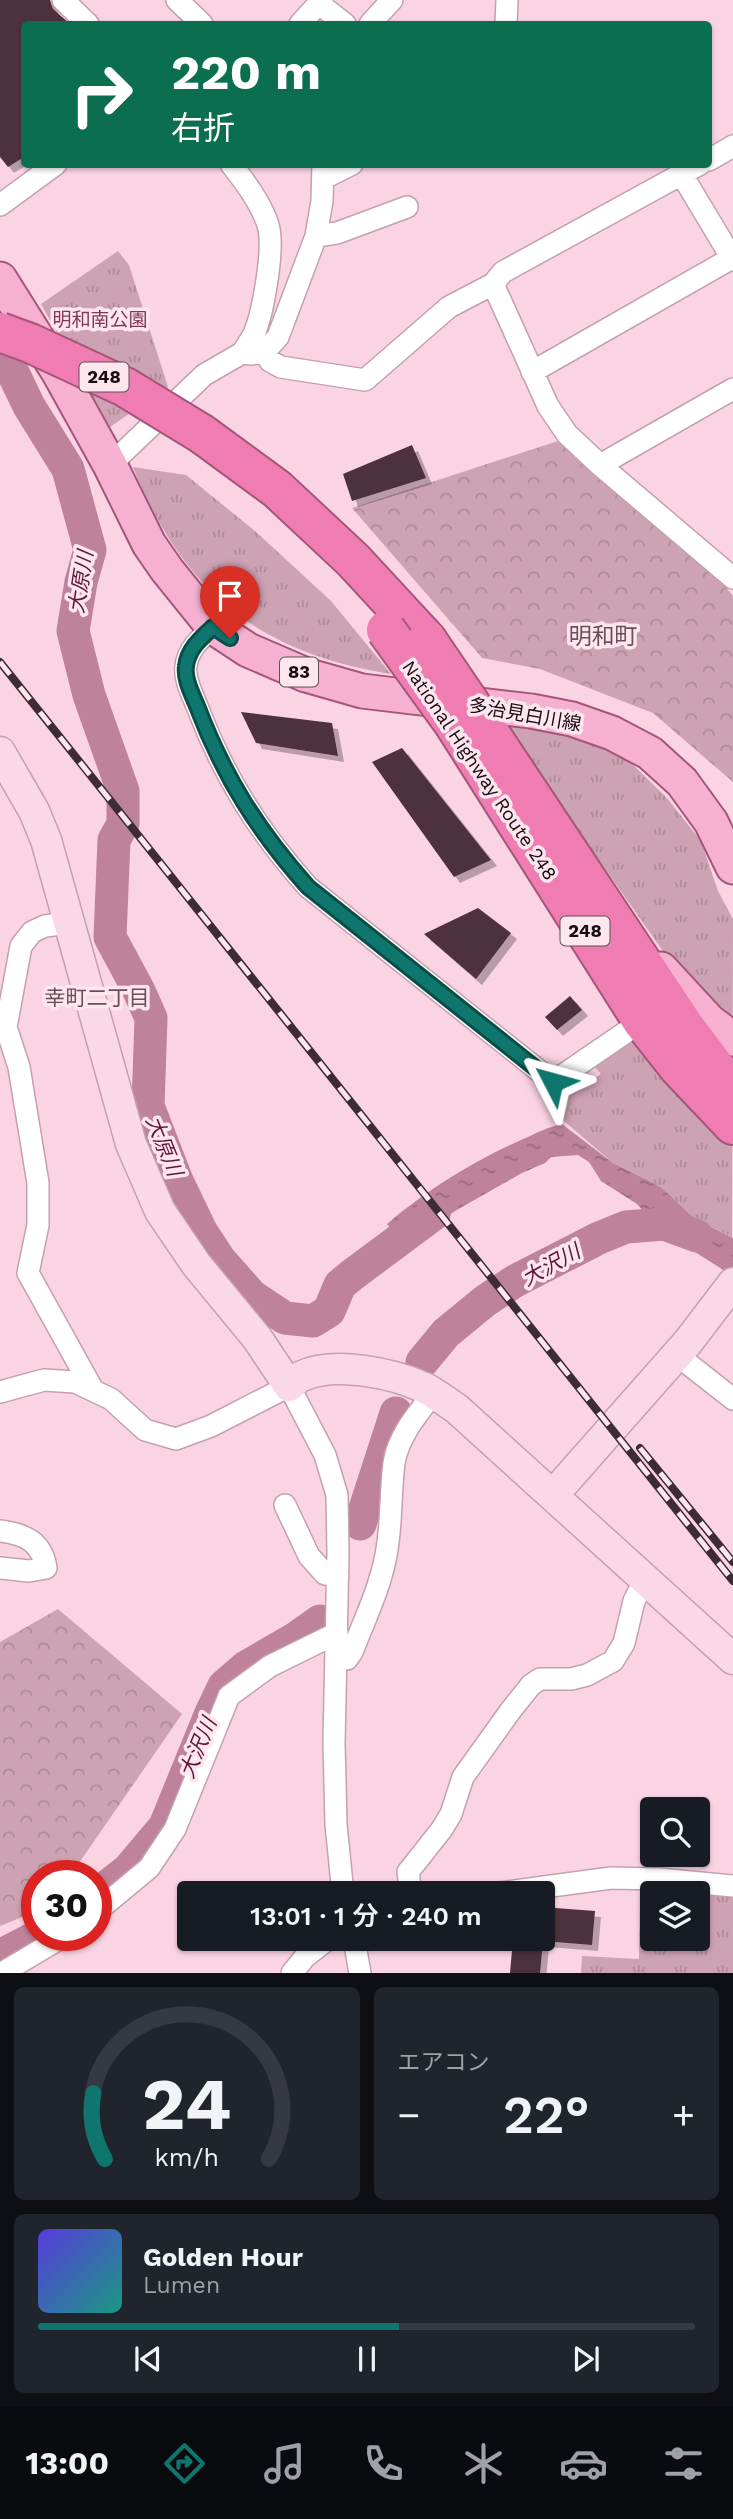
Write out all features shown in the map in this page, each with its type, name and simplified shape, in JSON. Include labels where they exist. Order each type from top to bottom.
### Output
[{"type":"highway","name":"National Highway Route 248","points":[[0,332],[125,387],[195,445],[242,493],[312,552],[468,722],[612,916],[685,1027],[733,1087]]},
{"type":"highway","name":"National Highway Route 248","points":[[0,357],[64,384],[130,418],[195,445],[277,489],[353,560],[427,640],[468,722],[642,1021],[679,1068],[733,1125]]},
{"type":"main road","name":"多治見白川線","points":[[0,279],[59,373],[110,465],[149,544],[213,627],[260,655],[306,674],[362,691],[531,711],[572,719],[611,733],[650,752],[682,782],[712,822],[733,867]]},
{"type":"main road","points":[[612,916],[709,1021],[733,1039]]},
{"type":"street","points":[[63,0],[86,21]]},
{"type":"street","points":[[177,0],[199,21]]},
{"type":"street","points":[[373,21],[392,0]]},
{"type":"street","points":[[506,21],[507,0]]},
{"type":"street","points":[[303,21],[320,2],[342,21]]},
{"type":"street","points":[[712,158],[733,146]]},
{"type":"street","points":[[0,205],[51,168]]},
{"type":"street","points":[[234,168],[257,201],[268,226],[272,246],[264,295],[254,332],[253,352]]},
{"type":"street","points":[[110,465],[204,375],[278,337],[316,236],[323,201],[323,171]]},
{"type":"street","points":[[253,352],[281,367],[366,380],[449,307],[493,284],[503,272],[679,171],[732,259],[532,372]]},
{"type":"street","points":[[316,236],[337,233],[407,207]]},
{"type":"street","points":[[493,284],[548,406],[567,434],[733,578]]},
{"type":"street","points":[[600,465],[733,389]]},
{"type":"street","points":[[213,627],[196,642],[190,654],[186,666],[188,682],[216,754],[233,787],[253,820],[308,887],[553,1082],[642,1021]]},
{"type":"street","points":[[0,752],[34,811],[46,840],[131,1144],[160,1210],[196,1264],[257,1338],[289,1386],[325,1455],[337,1495],[334,1743],[336,1824],[342,1881]]},
{"type":"street","points":[[69,923],[45,926],[32,932],[21,946],[6,1027],[19,1067],[38,1183],[38,1225],[28,1273],[93,1390]]},
{"type":"street","points":[[553,1494],[683,1349],[733,1283]]},
{"type":"street","points":[[683,1349],[733,1399]]},
{"type":"street","points":[[0,1392],[44,1380],[75,1382],[111,1399],[145,1430],[176,1438],[211,1426],[289,1386],[301,1376],[328,1371],[361,1370],[393,1376],[433,1394],[457,1409],[733,1659]]},
{"type":"street","points":[[337,1659],[347,1659],[352,1652],[386,1557],[394,1461],[410,1422],[433,1394]]},
{"type":"street","points":[[285,1504],[309,1556],[325,1574],[338,1575]]},
{"type":"street","points":[[0,1531],[22,1534],[44,1553],[47,1568],[29,1571],[0,1568]]},
{"type":"street","points":[[409,1881],[408,1872],[451,1814],[463,1777],[531,1685],[540,1679],[571,1679],[587,1675],[613,1661],[624,1643],[634,1601],[649,1582]]},
{"type":"street","points":[[112,1899],[149,1868],[175,1829],[229,1696],[270,1666],[337,1633]]},
{"type":"street","points":[[555,1886],[611,1878],[733,1886]]},
{"type":"street","points":[[2,1973],[39,1951]]},
{"type":"street","points":[[292,1973],[313,1951]]},
{"type":"street","points":[[356,1951],[360,1973]]},
{"type":"green space","name":"明和南公園","points":[[118,251],[129,265],[168,387],[110,427],[41,304]]},
{"type":"green space","points":[[561,440],[711,569],[733,596],[733,782],[653,713],[540,669],[482,658],[352,508]]},
{"type":"green space","points":[[133,467],[186,475],[255,531],[331,601],[391,674],[344,664],[302,650],[264,632],[231,609],[202,581],[176,549],[153,511]]},
{"type":"green space","points":[[508,725],[549,728],[588,738],[624,756],[667,798],[701,841],[718,891],[733,919],[732,1237],[694,1218],[661,1187],[613,1163],[550,1109],[601,1074],[591,1063],[691,991],[530,762]]},
{"type":"green space","points":[[58,1609],[182,1714],[81,1860],[21,1860],[21,1917],[0,1926],[0,1642]]},
{"type":"green space","points":[[640,1886],[640,1951],[710,1951],[710,1892],[733,1894],[733,1973],[581,1973],[582,1956],[639,1959]]},
{"type":"water","points":[[562,1124],[613,1163],[661,1187],[694,1218],[733,1238],[733,1276],[660,1230],[637,1204],[601,1181],[589,1162],[578,1155],[551,1157],[545,1163],[455,1211],[414,1237],[404,1247],[387,1224],[434,1188],[485,1157]]},
{"type":"building","points":[[0,0],[50,0],[53,9],[67,21],[21,21],[21,159],[8,167],[0,157]]},
{"type":"building","points":[[412,445],[426,478],[352,501],[343,474]]},
{"type":"building","points":[[241,712],[332,723],[338,756],[256,743]]},
{"type":"building","points":[[402,748],[491,860],[454,877],[372,762]]},
{"type":"building","points":[[478,908],[511,933],[476,979],[424,934]]},
{"type":"building","points":[[570,996],[582,1010],[557,1030],[545,1017]]},
{"type":"building","points":[[555,1908],[595,1911],[592,1945],[555,1942]]},
{"type":"building","points":[[512,1951],[542,1951],[540,1973],[510,1973]]},
{"type":"waterway","name":"大原川","points":[[0,346],[29,406],[68,469],[90,550],[81,582],[73,631],[89,695],[123,791],[123,824],[114,840],[110,937],[151,1018],[148,1106],[177,1181],[201,1231],[220,1260],[252,1296],[285,1318],[313,1321],[329,1311],[340,1285],[434,1214]]},
{"type":"waterway","points":[[0,378],[16,379]]},
{"type":"waterway","name":"大沢川","points":[[422,1362],[446,1333],[485,1301],[515,1281],[599,1238],[626,1227],[664,1224],[697,1236]]},
{"type":"waterway","name":"大沢川","points":[[360,1524],[396,1413]]},
{"type":"waterway","name":"大沢川","points":[[112,1882],[128,1870],[165,1826],[224,1686],[246,1667],[320,1621]]},
{"type":"waterway","name":"大沢川","points":[[0,1956],[21,1945]]},
{"type":"railway","points":[[0,662],[733,1581]]},
{"type":"railway","points":[[640,1448],[733,1562]]},
{"type":"district","name":"明和町","points":[[603,636]]},
{"type":"district","name":"幸町二丁目","points":[[97,998]]},
{"type":"route","points":[[230,638],[213,627],[196,642],[186,666],[188,682],[216,754],[253,820],[308,887],[553,1082]]}]
